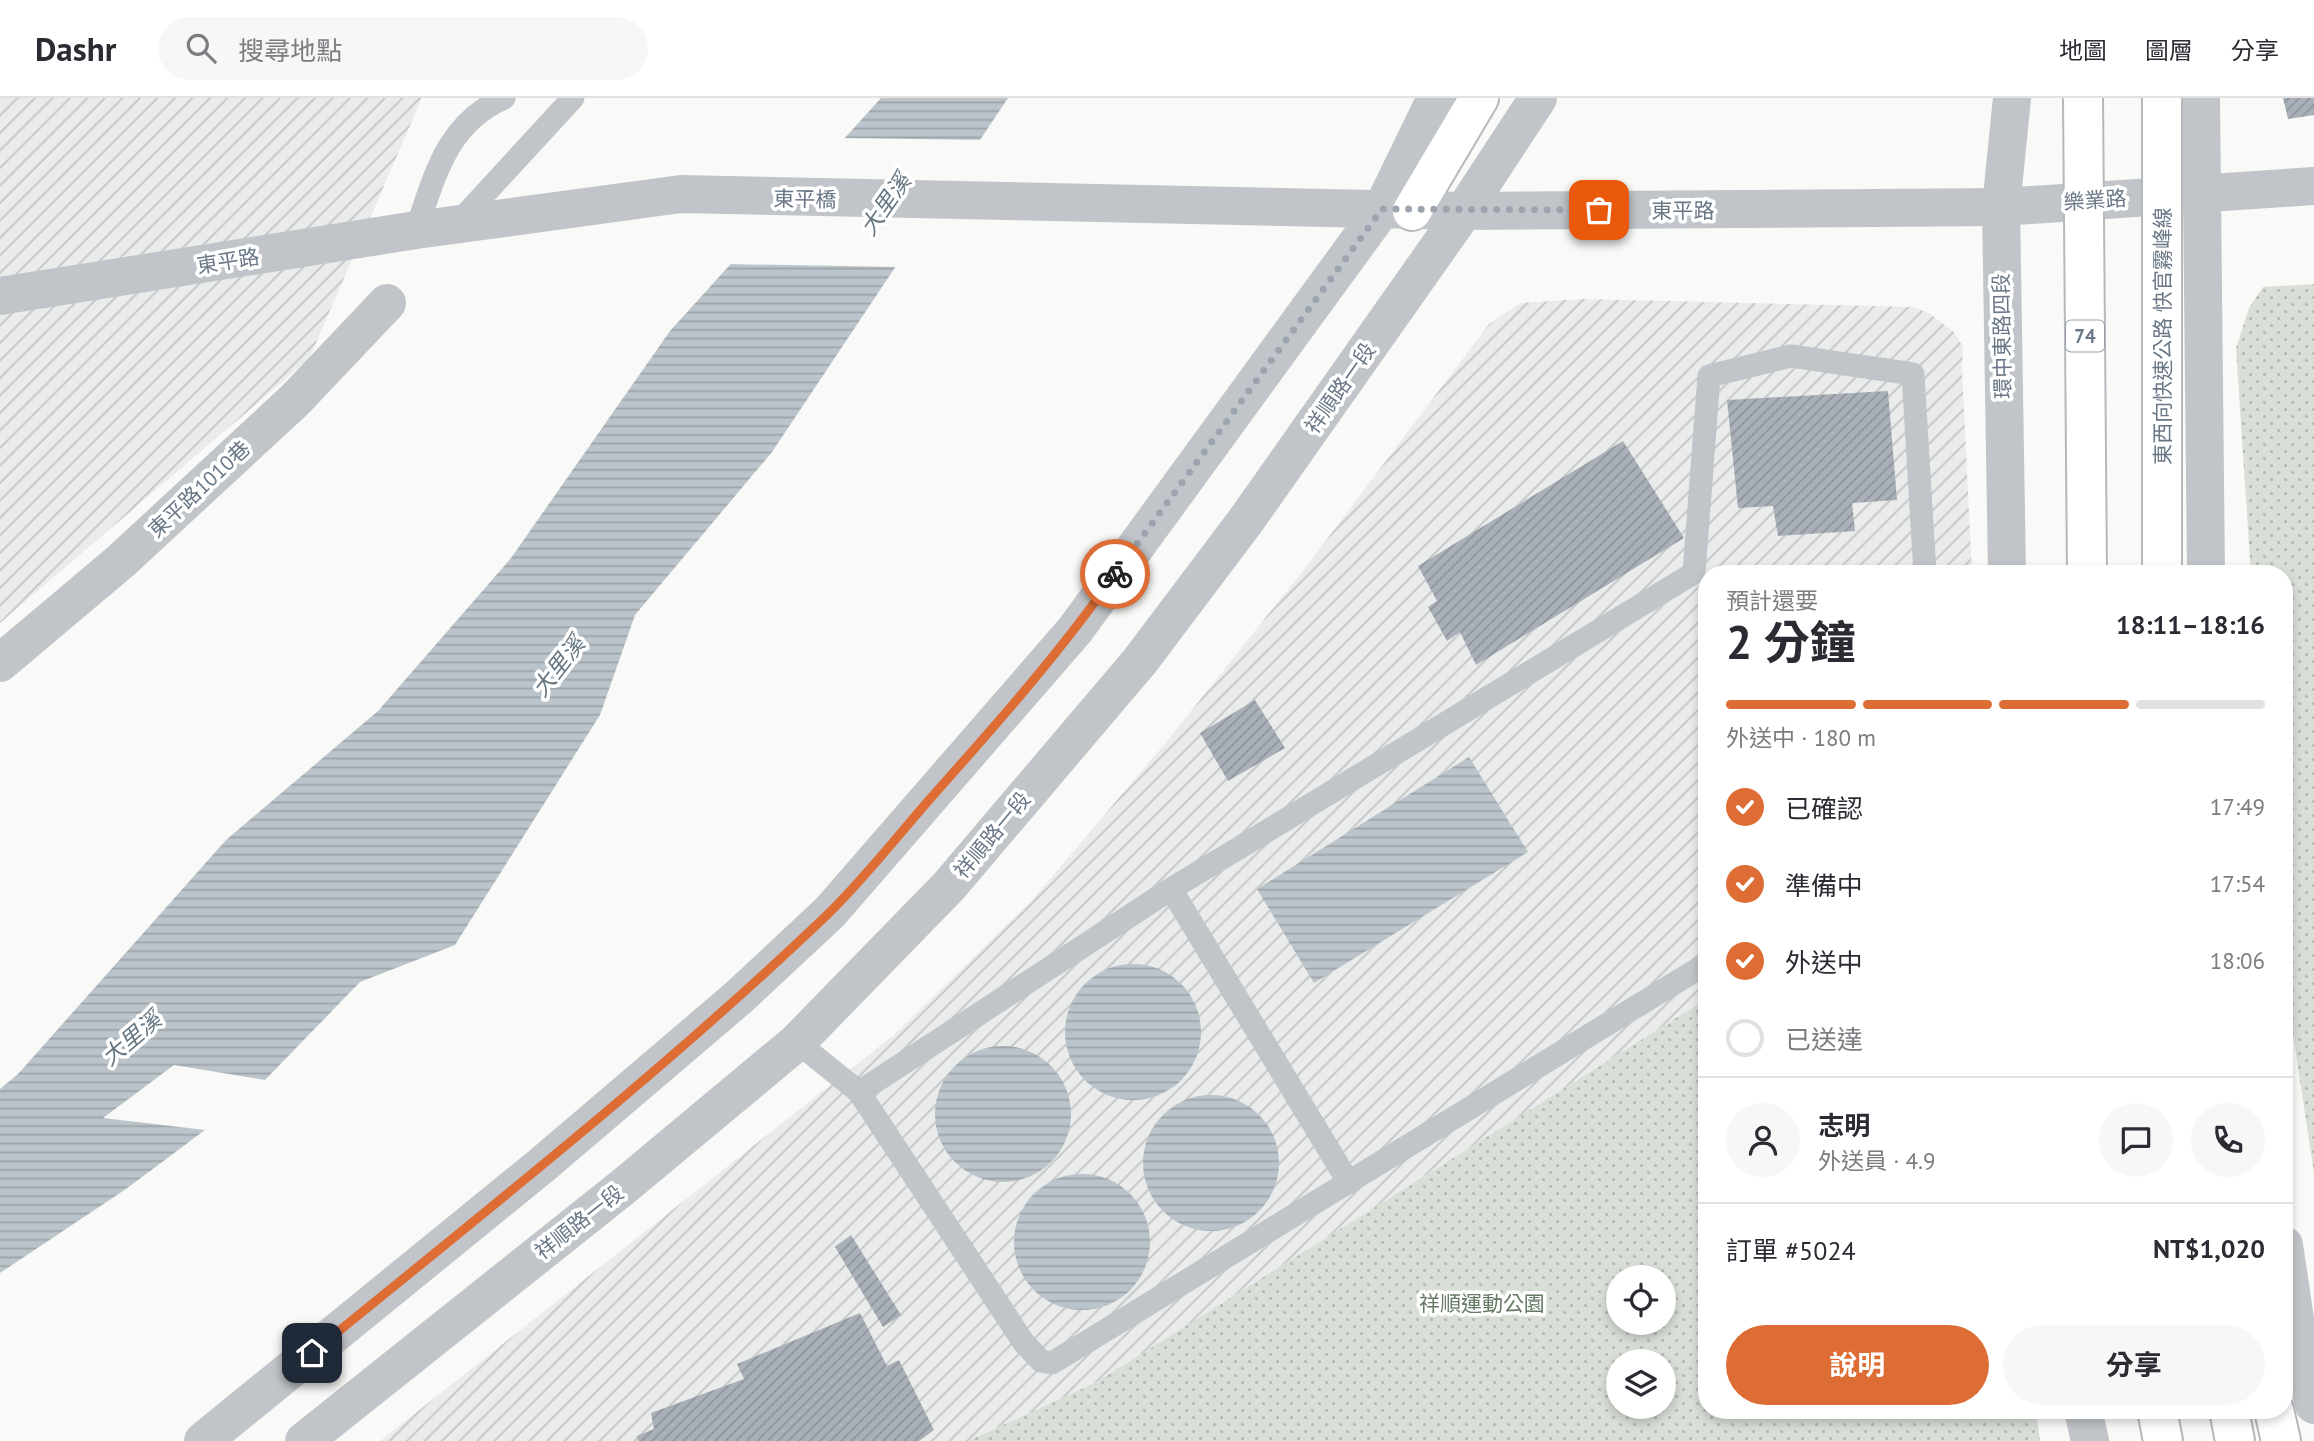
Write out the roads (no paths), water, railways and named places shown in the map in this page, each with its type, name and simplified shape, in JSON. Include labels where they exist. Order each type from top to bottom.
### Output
[{"type":"highway","points":[[1397,210],[1479,98]]},
{"type":"highway","name":"74","points":[[2083,98],[2087,565]]},
{"type":"highway","name":"東西向快速公路 快官霧峰線","points":[[2162,98],[2162,565]]},
{"type":"highway","points":[[2159,1419],[2163,1441]]},
{"type":"highway","points":[[2231,1419],[2235,1441]]},
{"type":"highway","points":[[2276,1419],[2281,1441]]},
{"type":"street","points":[[203,1441],[542,1166],[739,997],[830,912],[1076,629],[1397,210],[1436,98]]},
{"type":"street","name":"祥順路一段","points":[[304,1441],[623,1187],[797,1042],[949,886],[1140,661],[1255,508],[1464,211],[1538,98]]},
{"type":"street","name":"環中東路四段","points":[[2007,565],[2001,207],[2012,98]]},
{"type":"street","points":[[2201,98],[2206,565]]},
{"type":"street","name":"樂業路","points":[[2001,207],[2314,186]]},
{"type":"street","name":"東平橋","points":[[456,225],[681,194],[1323,209]]},
{"type":"street","name":"東平路","points":[[1323,209],[1464,211],[2001,207]]},
{"type":"street","name":"東平路","points":[[0,296],[456,225]]},
{"type":"street","name":"東平路1010巷","points":[[0,663],[121,561],[295,400],[387,303]]},
{"type":"street","points":[[2293,1306],[2314,1405]]},
{"type":"street","points":[[2085,1419],[2090,1441]]},
{"type":"street","points":[[2288,1419],[2292,1441]]},
{"type":"lane","points":[[416,230],[441,156],[462,129],[504,98]]},
{"type":"lane","points":[[456,225],[573,98]]},
{"type":"lane","points":[[859,1092],[1171,889],[1694,573],[1709,376],[1791,356],[1913,374],[1924,565]]},
{"type":"lane","points":[[1171,889],[1349,1182]]},
{"type":"lane","points":[[797,1042],[859,1092],[1024,1343],[1041,1361],[1052,1363],[1698,969]]},
{"type":"water","name":"大里溪","points":[[881,98],[1008,98],[772,452],[635,615],[600,715],[455,945],[360,982],[265,1080],[174,1065],[103,1118],[205,1130],[126,1189],[0,1273],[0,1089],[18,1074],[226,840],[378,711],[511,558],[670,331]]},
{"type":"water","points":[[1469,757],[1528,852],[1314,983],[1257,889]]},
{"type":"water","points":[[1133,964],[1159,969],[1181,984],[1196,1006],[1201,1032],[1196,1058],[1181,1080],[1159,1095],[1133,1100],[1107,1095],[1085,1080],[1070,1058],[1065,1032],[1070,1006],[1085,984],[1107,969]]},
{"type":"water","points":[[1003,1046],[1029,1051],[1051,1066],[1066,1088],[1071,1114],[1066,1140],[1051,1162],[1029,1177],[1003,1182],[977,1177],[955,1162],[940,1140],[935,1114],[940,1088],[955,1066],[977,1051]]},
{"type":"water","points":[[1211,1095],[1237,1100],[1259,1115],[1274,1137],[1279,1163],[1274,1189],[1259,1211],[1237,1226],[1211,1231],[1185,1226],[1163,1211],[1148,1189],[1143,1163],[1148,1137],[1163,1115],[1185,1100]]},
{"type":"water","points":[[1082,1174],[1108,1179],[1130,1194],[1145,1216],[1150,1242],[1145,1268],[1130,1290],[1108,1305],[1082,1310],[1056,1305],[1034,1290],[1019,1268],[1014,1242],[1019,1216],[1034,1194],[1056,1179]]},
{"type":"park label","name":"祥順運動公園","points":[[1482,1303]]}]
